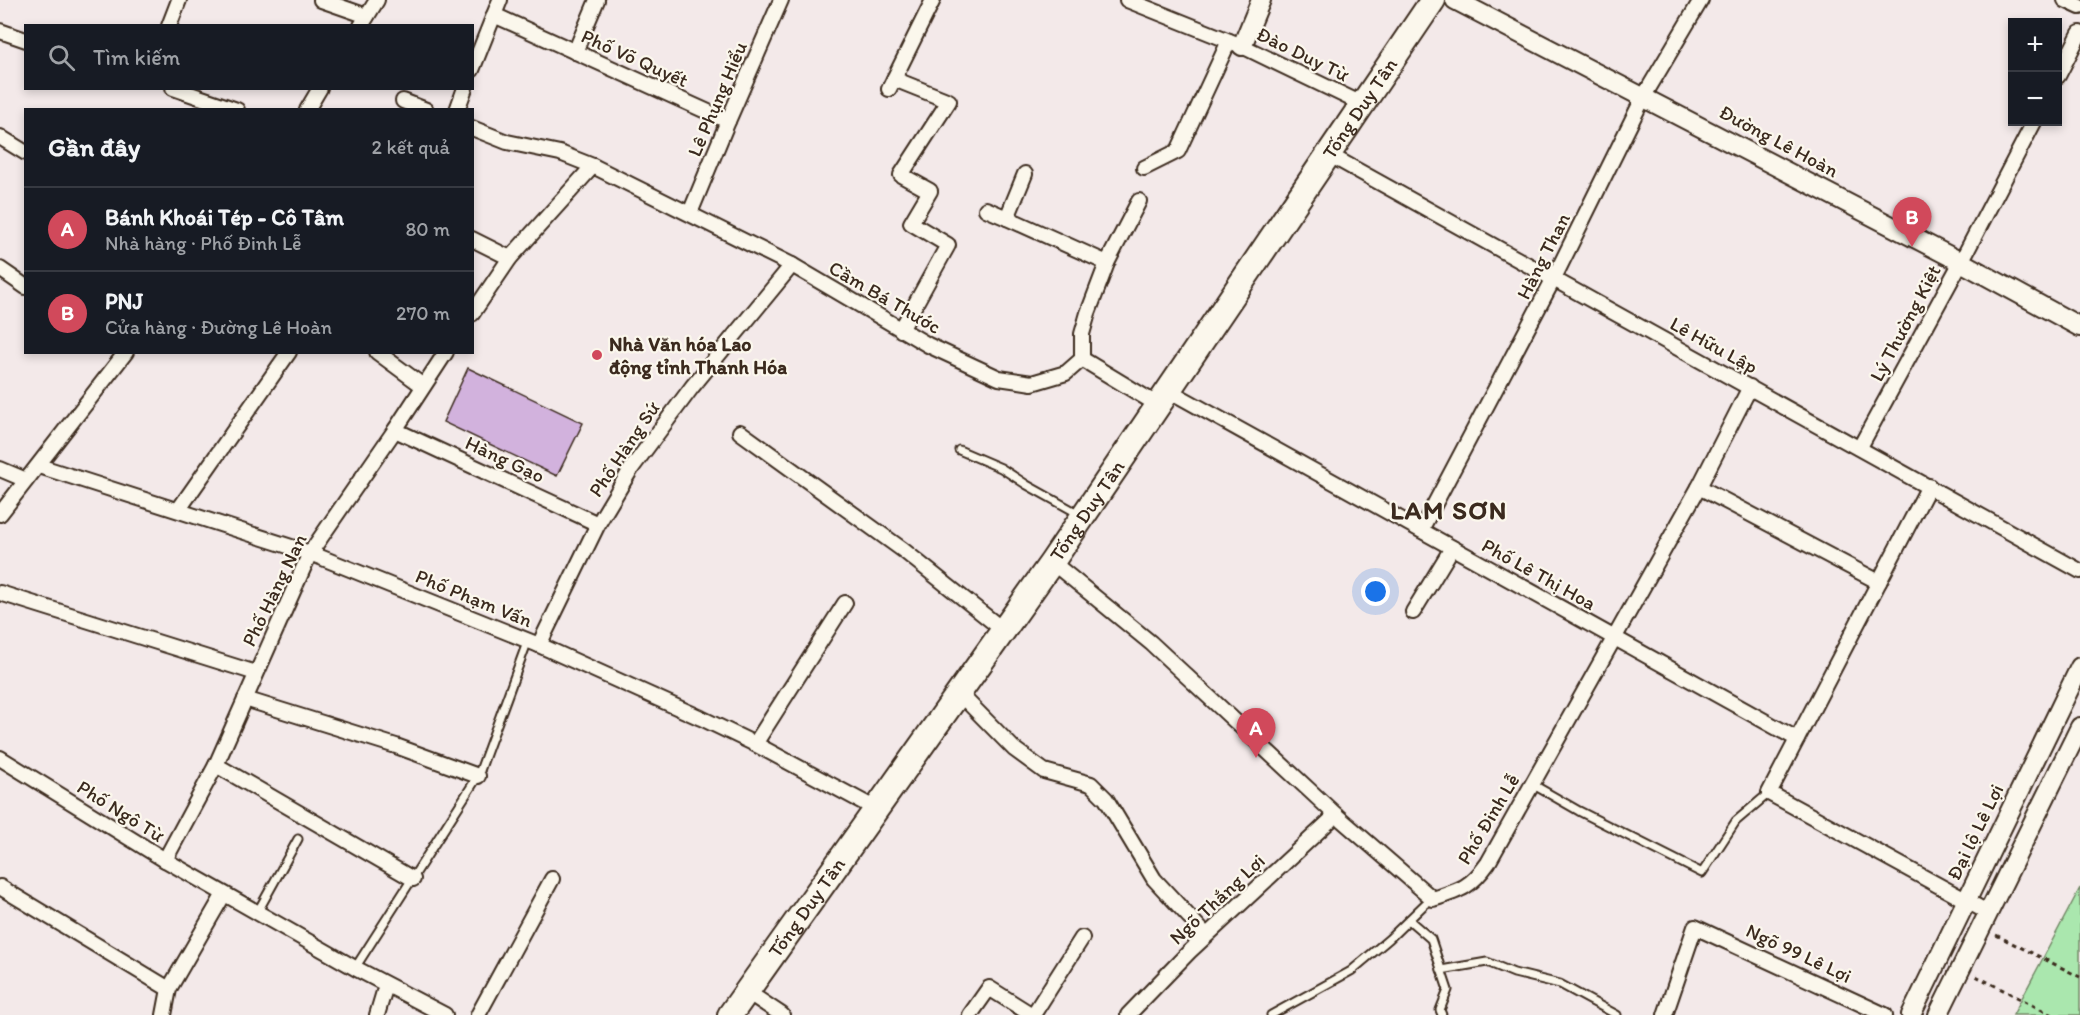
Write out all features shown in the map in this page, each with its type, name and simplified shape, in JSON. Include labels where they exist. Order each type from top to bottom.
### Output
[{"type":"highway","name":"Tống Duy Tân","points":[[730,1015],[1052,562],[1433,0]]},
{"type":"street","points":[[170,24],[178,0]]},
{"type":"street","points":[[321,0],[364,21],[377,0]]},
{"type":"street","points":[[474,65],[500,0]]},
{"type":"street","points":[[575,52],[597,0]]},
{"type":"street","name":"Lê Phụng Hiểu","points":[[690,213],[781,0]]},
{"type":"street","points":[[901,330],[948,245],[911,223],[930,191],[901,175],[949,101],[891,84],[933,0]]},
{"type":"street","name":"Đào Duy Từ","points":[[1127,0],[1235,44],[1362,104]]},
{"type":"street","points":[[1144,168],[1178,152],[1260,0]]},
{"type":"street","name":"Đường Lê Hoàn","points":[[1455,0],[1644,96],[2080,327]]},
{"type":"street","name":"Hàng Than","points":[[1421,530],[1554,279],[1644,96],[1701,0]]},
{"type":"street","points":[[2065,0],[2080,7]]},
{"type":"street","name":"Phố Võ Quyết","points":[[494,15],[728,121]]},
{"type":"street","points":[[0,32],[24,39]]},
{"type":"street","points":[[2060,72],[2080,33]]},
{"type":"street","points":[[179,90],[231,108]]},
{"type":"street","points":[[307,108],[319,90]]},
{"type":"street","points":[[458,108],[464,90]]},
{"type":"street","points":[[403,101],[421,108]]},
{"type":"street","name":"Lý Thường Kiệt","points":[[1860,447],[2032,126]]},
{"type":"street","name":"Cầm Bá Thước","points":[[474,129],[507,142],[560,153],[593,166],[792,265],[928,345],[999,378],[1032,383],[1066,373],[1082,359]]},
{"type":"street","points":[[0,138],[24,152]]},
{"type":"street","name":"Lê Hữu Lập","points":[[1329,154],[2080,571]]},
{"type":"street","points":[[474,311],[510,258],[593,166]]},
{"type":"street","points":[[1007,218],[1024,174]]},
{"type":"street","points":[[1139,201],[1107,263],[1082,334],[1082,359],[1163,398]]},
{"type":"street","points":[[986,209],[1107,263]]},
{"type":"street","points":[[474,240],[510,258]]},
{"type":"street","name":"Phố Hàng Sứ","points":[[534,643],[598,524],[631,469],[692,387],[792,265]]},
{"type":"street","points":[[0,269],[24,286]]},
{"type":"street","points":[[0,514],[39,466],[122,354]]},
{"type":"street","points":[[179,509],[288,354]]},
{"type":"street","points":[[380,354],[423,386]]},
{"type":"street","name":"Phố Hàng Nan","points":[[165,860],[216,765],[310,553],[445,354]]},
{"type":"street","name":"Phố Đinh Lễ","points":[[1433,899],[1462,889],[1477,878],[1488,863],[1699,487],[1750,387]]},
{"type":"street","name":"Phố Lê Thị Hoa","points":[[1163,398],[1421,530],[1797,739]]},
{"type":"street","name":"Hàng Gạo","points":[[395,430],[598,524]]},
{"type":"street","points":[[740,432],[903,550],[1003,630]]},
{"type":"street","name":"Phố Phạm Vấn","points":[[39,466],[179,509],[310,553],[534,643],[755,744],[876,809]]},
{"type":"street","points":[[0,469],[26,480]]},
{"type":"street","points":[[1929,486],[1769,793],[1966,902],[1985,920]]},
{"type":"street","points":[[1699,487],[1879,582]]},
{"type":"street","points":[[1413,612],[1452,548]]},
{"type":"street","points":[[1052,562],[1151,643],[1336,815],[1433,899]]},
{"type":"street","points":[[0,593],[256,673]]},
{"type":"street","points":[[755,744],[845,603]]},
{"type":"street","name":"Đại lộ Lê Lợi","points":[[1911,1015],[2080,667]]},
{"type":"street","points":[[959,693],[1014,749],[1044,771],[1092,784],[1106,799],[1154,879],[1206,935]]},
{"type":"street","points":[[245,699],[396,746],[478,776]]},
{"type":"street","points":[[1938,1015],[2080,727]]},
{"type":"street","name":"Phố Ngô Từ","points":[[0,758],[165,860],[386,985],[445,1015]]},
{"type":"street","points":[[216,765],[412,879]]},
{"type":"street","name":"Ngõ Thắng Lợi","points":[[1128,1015],[1206,935],[1336,815]]},
{"type":"street","points":[[478,1015],[552,879]]},
{"type":"street","points":[[0,886],[169,989]]},
{"type":"street","points":[[164,1015],[169,989],[224,894]]},
{"type":"street","name":"Ngõ 99 Lê Lợi","points":[[1665,1015],[1695,927],[1885,1015]]},
{"type":"street","points":[[970,1015],[989,988],[1032,1015],[1082,938]]},
{"type":"street","points":[[377,1015],[386,985]]},
{"type":"street","points":[[746,991],[782,1015]]},
{"type":"lane","points":[[959,450],[1001,468],[1083,516]]},
{"type":"lane","points":[[356,968],[478,776],[534,643]]},
{"type":"lane","points":[[1532,784],[1579,811],[1702,873],[1736,821],[1769,793]]},
{"type":"lane","points":[[257,913],[298,839]]},
{"type":"lane","points":[[1271,1015],[1351,971],[1433,899]]},
{"type":"lane","points":[[1409,920],[1431,939],[1448,990],[1440,1010],[1442,1015]]},
{"type":"lane","points":[[1441,970],[1486,962],[1514,973],[1560,984],[1617,1015]]},
{"type":"path","points":[[1985,920],[2080,977]]},
{"type":"path","points":[[1961,969],[2052,1015]]},
{"type":"green space","points":[[2080,888],[2080,1015],[2013,1015]]},
{"type":"building","points":[[468,368],[583,423],[557,476],[443,422]]},
{"type":"place","name":"PNJ","points":[[1912,247]]},
{"type":"place","name":"Nhà Văn hóa Lao động tỉnh Thanh Hóa","points":[[597,355]]},
{"type":"place","name":"Bánh Khoái Tép - Cô Tâm","points":[[1256,758]]},
{"type":"district","name":"LAM SƠN","points":[[1449,510]]}]
